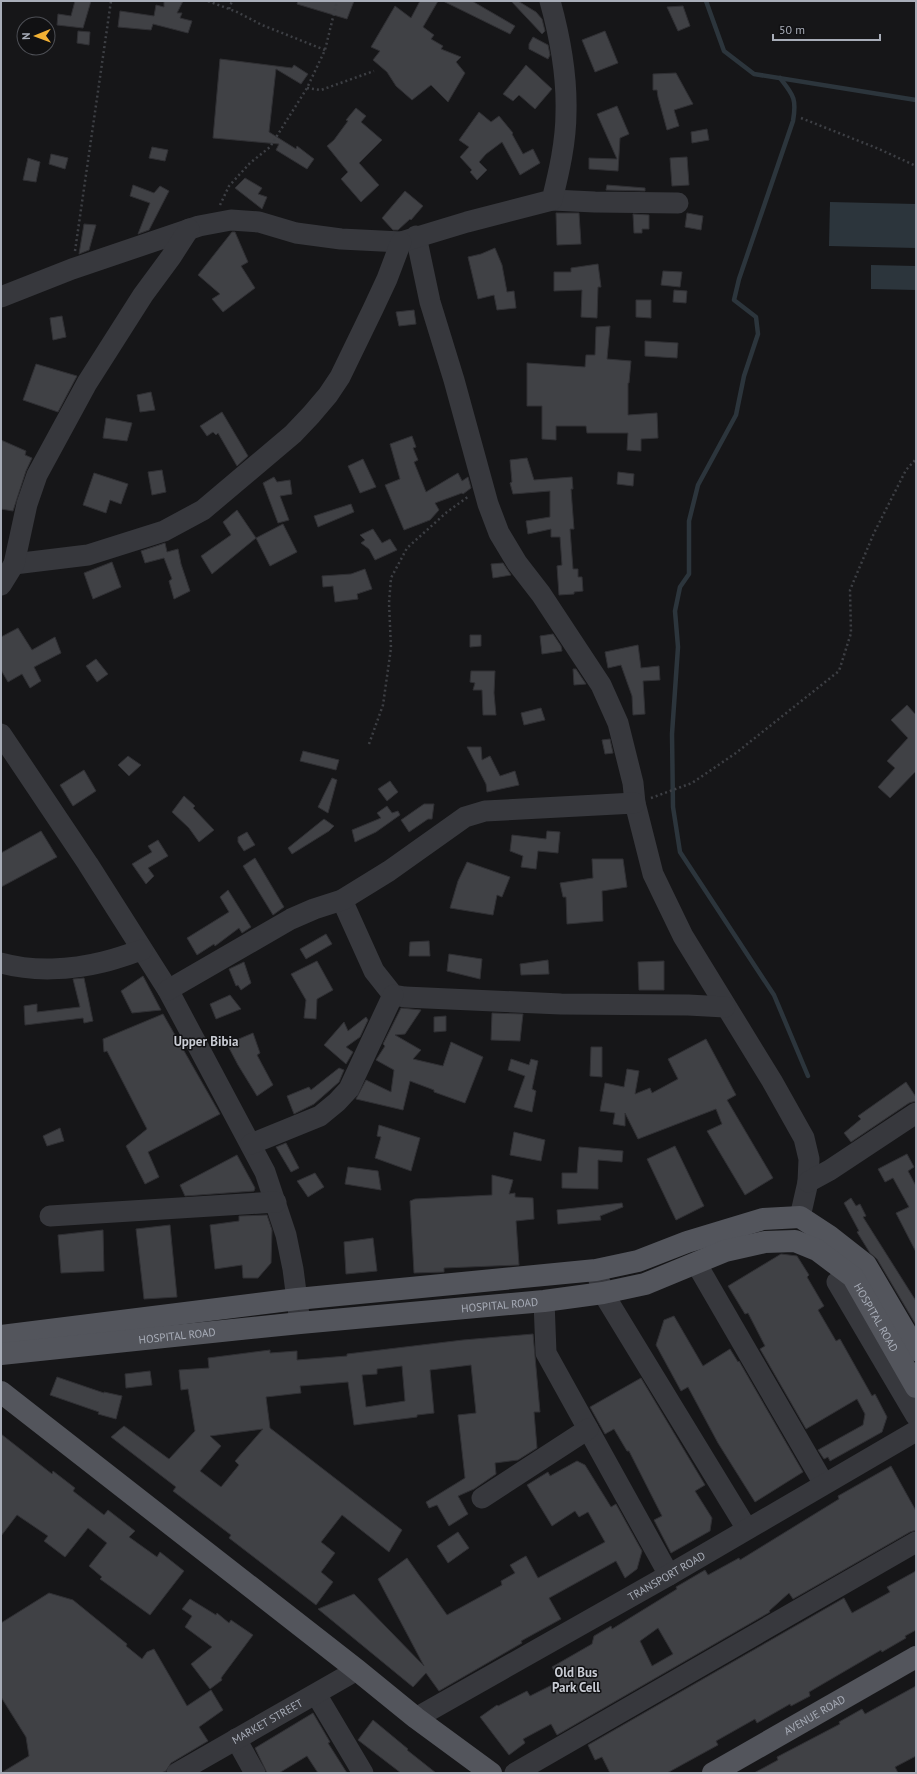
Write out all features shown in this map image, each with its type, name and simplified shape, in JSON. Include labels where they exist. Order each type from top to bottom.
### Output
[{"type":"main road","name":"HOSPITAL ROAD","points":[[1,1336],[297,1299],[596,1270],[638,1261],[687,1242],[762,1218],[800,1217],[829,1236],[866,1265],[916,1350]]},
{"type":"main road","name":"HOSPITAL ROAD","points":[[1,1354],[300,1323],[544,1301],[603,1293],[645,1284],[725,1251],[765,1242],[796,1241],[817,1250],[853,1277],[916,1387]]},
{"type":"main road","points":[[1,1392],[357,1670],[416,1718],[491,1773]]},
{"type":"main road","name":"AVENUE ROAD","points":[[713,1773],[916,1657]]},
{"type":"street","points":[[550,1],[558,29],[564,75],[566,113],[559,169],[552,200]]},
{"type":"street","points":[[1,297],[72,269],[189,229],[231,220],[259,222],[296,232],[341,239],[409,239],[552,200],[678,203]]},
{"type":"street","points":[[1,585],[14,564],[27,504],[37,475],[87,383],[143,295],[171,257],[189,229]]},
{"type":"street","points":[[409,239],[430,302],[488,504],[499,533],[517,563],[541,594],[601,685],[618,723],[633,783],[635,803],[653,874],[683,936],[772,1081],[804,1138],[808,1159],[808,1182],[800,1217]]},
{"type":"street","points":[[14,564],[88,555],[164,531],[203,510],[293,434],[328,395],[340,376],[387,279],[409,239]]},
{"type":"street","points":[[1,734],[88,864],[168,990],[252,1144],[266,1172],[286,1235],[300,1323]]},
{"type":"street","points":[[168,990],[291,919],[314,909],[342,900],[389,871],[465,817],[485,810],[635,803]]},
{"type":"street","points":[[342,900],[374,971],[393,995],[405,997],[561,1004],[725,1006]]},
{"type":"street","points":[[1,963],[48,969],[75,967],[103,962],[142,950]]},
{"type":"street","points":[[252,1144],[320,1116],[338,1102],[349,1089],[393,995]]},
{"type":"street","points":[[808,1182],[830,1170],[916,1113]]},
{"type":"street","points":[[50,1216],[276,1202]]},
{"type":"street","points":[[696,1263],[824,1484]]},
{"type":"street","points":[[596,1270],[603,1293],[747,1529]]},
{"type":"street","points":[[837,1282],[916,1416]]},
{"type":"street","points":[[544,1301],[546,1353],[669,1575]]},
{"type":"street","points":[[482,1498],[588,1429]]},
{"type":"street","name":"TRANSPORT ROAD","points":[[416,1718],[669,1575],[916,1431]]},
{"type":"street","points":[[514,1773],[916,1542]]},
{"type":"street","name":"MARKET STREET","points":[[177,1773],[357,1670]]},
{"type":"street","points":[[316,1694],[362,1773]]},
{"type":"street","points":[[236,1739],[255,1773]]},
{"type":"path","points":[[72,269],[111,1]]},
{"type":"path","points":[[208,1],[237,12],[262,26],[325,50]]},
{"type":"path","points":[[229,9],[232,1]]},
{"type":"path","points":[[212,224],[229,186],[250,163],[270,147],[307,88],[325,50],[337,1]]},
{"type":"path","points":[[307,88],[321,90],[374,71]]},
{"type":"path","points":[[801,118],[879,149],[916,166]]},
{"type":"path","points":[[635,803],[692,782],[748,746],[839,671],[851,633],[850,590],[874,533],[906,470],[916,459]]},
{"type":"path","points":[[368,744],[383,705],[391,648],[389,603],[391,578],[407,548],[447,512],[484,486]]},
{"type":"shaded area","points":[[830,202],[916,204],[916,248],[829,246]]},
{"type":"shaded area","points":[[871,265],[916,266],[916,290],[871,289]]},
{"type":"building","points":[[75,1],[91,1],[83,28],[57,25],[58,14],[71,16]]},
{"type":"building","points":[[164,1],[183,1],[177,13],[182,13],[180,18],[192,21],[188,33],[153,24],[151,30],[118,27],[120,11],[154,16],[156,5],[164,7]]},
{"type":"building","points":[[298,1],[354,1],[347,19],[297,4]]},
{"type":"building","points":[[420,1],[438,1],[423,27],[434,35],[431,39],[443,46],[441,49],[461,57],[456,62],[465,73],[448,102],[431,85],[412,100],[396,86],[387,72],[373,60],[380,51],[371,47],[395,6],[411,18]]},
{"type":"building","points":[[443,1],[472,1],[515,26],[510,34]]},
{"type":"building","points":[[511,1],[518,1],[536,12],[542,19],[545,31],[542,34]]},
{"type":"building","points":[[683,6],[690,26],[678,31],[667,7]]},
{"type":"building","points":[[78,31],[90,32],[89,45],[77,43]]},
{"type":"building","points":[[605,31],[618,63],[595,72],[582,40]]},
{"type":"building","points":[[533,37],[548,45],[550,55],[548,59],[529,49],[529,44]]},
{"type":"building","points":[[220,59],[292,68],[294,65],[308,74],[301,84],[276,69],[269,132],[296,149],[297,146],[314,159],[307,169],[276,150],[279,144],[213,138]]},
{"type":"building","points":[[526,65],[552,89],[535,109],[519,95],[513,101],[503,94]]},
{"type":"building","points":[[676,73],[693,104],[674,110],[679,126],[667,130],[657,90],[653,90],[653,74]]},
{"type":"building","points":[[617,106],[629,134],[620,138],[618,171],[589,169],[589,158],[617,159],[597,114]]},
{"type":"building","points":[[356,108],[366,116],[361,122],[382,140],[359,163],[379,185],[361,202],[341,179],[348,172],[327,146],[334,140],[348,121],[346,120]]},
{"type":"building","points":[[479,112],[491,122],[499,116],[513,133],[512,134],[523,154],[533,149],[540,163],[520,175],[502,142],[486,154],[479,162],[487,170],[477,180],[470,172],[472,170],[460,157],[469,147],[459,140]]},
{"type":"building","points":[[707,129],[709,140],[692,143],[691,132]]},
{"type":"building","points":[[152,147],[168,150],[165,161],[149,158]]},
{"type":"building","points":[[51,154],[68,158],[65,169],[49,164]]},
{"type":"building","points":[[687,157],[689,185],[672,186],[670,158]]},
{"type":"building","points":[[28,158],[40,162],[36,182],[23,180]]},
{"type":"building","points":[[245,178],[262,188],[258,194],[267,197],[262,209],[235,188]]},
{"type":"building","points":[[133,185],[154,193],[160,186],[169,191],[149,230],[138,234],[150,203],[130,196]]},
{"type":"building","points":[[607,185],[645,188],[645,191],[606,190]]},
{"type":"building","points":[[405,191],[423,206],[411,220],[410,219],[398,230],[393,230],[382,218]]},
{"type":"building","points":[[556,213],[579,213],[581,244],[557,245]]},
{"type":"building","points":[[687,213],[703,216],[701,230],[685,227]]},
{"type":"building","points":[[633,214],[649,215],[649,229],[642,229],[642,233],[634,233]]},
{"type":"building","points":[[84,224],[96,225],[89,250],[79,254]]},
{"type":"building","points":[[232,232],[235,232],[248,262],[241,266],[255,288],[223,312],[212,299],[220,294],[198,275]]},
{"type":"building","points":[[495,248],[502,265],[507,292],[514,291],[516,308],[497,310],[494,295],[478,299],[468,257],[481,254]]},
{"type":"building","points":[[598,264],[601,287],[598,287],[597,318],[581,317],[582,290],[554,291],[554,272],[571,272],[571,268]]},
{"type":"building","points":[[663,271],[682,272],[680,287],[661,285]]},
{"type":"building","points":[[674,290],[687,291],[686,303],[673,302]]},
{"type":"building","points":[[636,300],[651,300],[651,318],[636,317]]},
{"type":"building","points":[[414,310],[416,324],[399,326],[396,312]]},
{"type":"building","points":[[62,316],[66,337],[53,340],[50,318]]},
{"type":"building","points":[[610,326],[607,359],[631,361],[628,383],[628,415],[657,413],[658,438],[641,439],[641,451],[627,450],[628,433],[587,433],[586,426],[556,426],[556,440],[542,439],[542,406],[527,406],[527,363],[585,367],[586,355],[595,355],[596,327]]},
{"type":"building","points":[[645,341],[678,343],[677,358],[645,356]]},
{"type":"building","points":[[36,364],[77,376],[58,412],[23,400]]},
{"type":"building","points":[[151,392],[155,410],[140,412],[137,395]]},
{"type":"building","points":[[222,412],[248,456],[237,466],[218,433],[216,435],[213,432],[207,436],[200,426]]},
{"type":"building","points":[[106,418],[132,423],[127,441],[103,438]]},
{"type":"building","points":[[412,436],[416,447],[413,448],[418,460],[414,462],[426,492],[458,473],[462,481],[468,477],[471,488],[463,494],[462,493],[435,503],[439,510],[430,520],[404,530],[385,485],[400,479],[390,444]]},
{"type":"building","points":[[1,440],[26,451],[25,455],[32,458],[26,471],[13,511],[1,509]]},
{"type":"building","points":[[527,458],[534,480],[572,477],[573,489],[571,489],[574,529],[570,529],[573,569],[578,569],[578,577],[582,577],[583,591],[574,592],[574,594],[559,595],[557,566],[562,565],[560,537],[551,537],[551,529],[528,534],[526,521],[550,517],[550,491],[513,494],[510,483],[512,482],[510,460]]},
{"type":"building","points":[[363,459],[376,487],[360,493],[348,466]]},
{"type":"building","points":[[162,470],[166,492],[152,495],[148,472]]},
{"type":"building","points":[[618,472],[634,474],[633,486],[617,484]]},
{"type":"building","points":[[94,473],[128,484],[121,504],[110,500],[106,513],[83,505]]},
{"type":"building","points":[[274,477],[277,482],[290,480],[292,494],[280,496],[289,520],[278,523],[263,483]]},
{"type":"building","points":[[351,504],[354,512],[318,527],[314,516]]},
{"type":"building","points":[[237,510],[256,538],[212,574],[201,556],[231,535],[223,522]]},
{"type":"building","points":[[283,524],[297,552],[270,566],[256,538]]},
{"type":"building","points":[[373,529],[382,543],[390,539],[397,550],[375,560],[369,549],[361,543],[365,540],[360,535]]},
{"type":"building","points":[[165,543],[167,552],[178,549],[181,564],[190,591],[174,599],[169,581],[172,579],[164,558],[145,563],[141,551]]},
{"type":"building","points":[[112,562],[121,587],[93,599],[84,573]]},
{"type":"building","points":[[503,563],[511,575],[493,578],[491,564]]},
{"type":"building","points":[[365,569],[372,589],[357,594],[358,599],[335,602],[333,586],[323,587],[322,576],[351,574]]},
{"type":"building","points":[[18,628],[32,650],[55,637],[61,653],[34,667],[41,681],[30,688],[22,674],[8,682],[1,670],[1,637]]},
{"type":"building","points":[[553,634],[561,646],[562,651],[542,654],[540,636]]},
{"type":"building","points":[[470,635],[481,635],[481,646],[470,647]]},
{"type":"building","points":[[638,645],[641,668],[659,666],[660,680],[643,681],[645,714],[633,715],[632,696],[621,665],[608,668],[605,652]]},
{"type":"building","points":[[96,659],[108,674],[97,682],[86,666]]},
{"type":"building","points":[[573,669],[576,669],[586,684],[574,685]]},
{"type":"building","points":[[471,671],[495,671],[494,693],[496,715],[483,715],[482,690],[473,690],[475,683],[470,682]]},
{"type":"building","points":[[907,705],[916,715],[916,771],[890,798],[878,787],[895,768],[887,761],[908,738],[891,720]]},
{"type":"building","points":[[541,708],[545,720],[524,725],[521,713]]},
{"type":"building","points":[[610,739],[613,753],[605,754],[602,740]]},
{"type":"building","points":[[467,747],[481,747],[482,760],[490,756],[500,776],[515,771],[519,785],[487,792],[486,784]]},
{"type":"building","points":[[303,751],[339,760],[336,770],[300,761]]},
{"type":"building","points":[[128,756],[141,765],[129,776],[118,765]]},
{"type":"building","points":[[84,770],[96,791],[73,806],[60,785]]},
{"type":"building","points":[[332,778],[337,780],[328,813],[318,807]]},
{"type":"building","points":[[390,781],[398,792],[387,801],[378,789]]},
{"type":"building","points":[[184,796],[195,806],[193,808],[214,830],[199,842],[189,828],[172,812]]},
{"type":"building","points":[[424,804],[434,804],[432,819],[428,819],[409,832],[401,820]]},
{"type":"building","points":[[387,806],[392,813],[398,811],[400,815],[376,832],[355,842],[352,830],[381,818],[377,813]]},
{"type":"building","points":[[324,819],[334,826],[329,831],[292,854],[288,848]]},
{"type":"building","points":[[41,831],[57,857],[1,887],[1,853]]},
{"type":"building","points":[[547,831],[560,832],[558,853],[538,851],[536,869],[521,867],[523,856],[510,851],[512,835],[546,839]]},
{"type":"building","points":[[247,832],[255,845],[244,851],[238,842],[238,837]]},
{"type":"building","points":[[158,840],[168,856],[148,868],[154,876],[146,884],[132,864],[152,852],[148,846]]},
{"type":"building","points":[[255,858],[284,907],[273,915],[243,866]]},
{"type":"building","points":[[592,859],[623,859],[627,887],[602,891],[603,921],[567,924],[566,897],[563,897],[560,883],[593,878]]},
{"type":"building","points":[[467,862],[510,877],[502,897],[497,895],[493,915],[450,908],[458,881]]},
{"type":"building","points":[[228,890],[251,927],[242,933],[239,928],[215,946],[214,944],[197,955],[187,938],[229,912],[220,897]]},
{"type":"building","points":[[326,934],[332,944],[306,959],[300,949]]},
{"type":"building","points":[[429,941],[430,956],[409,956],[410,942]]},
{"type":"building","points":[[449,954],[482,959],[480,979],[447,971]]},
{"type":"building","points":[[548,960],[549,974],[521,975],[520,964]]},
{"type":"building","points":[[317,961],[333,990],[317,999],[316,1019],[304,1018],[306,1000],[291,974]]},
{"type":"building","points":[[664,961],[664,990],[639,990],[638,962]]},
{"type":"building","points":[[244,962],[251,983],[241,990],[238,985],[236,986],[229,969]]},
{"type":"building","points":[[143,976],[161,1010],[132,1013],[121,991]]},
{"type":"building","points":[[84,978],[93,1021],[84,1023],[83,1018],[25,1025],[24,1006],[37,1004],[37,1012],[80,1007],[73,979]]},
{"type":"building","points":[[230,995],[241,1009],[216,1019],[210,1004]]},
{"type":"building","points":[[401,1008],[421,1010],[405,1034],[395,1035],[421,1050],[413,1059],[443,1066],[451,1042],[483,1057],[465,1103],[434,1092],[434,1090],[410,1081],[403,1110],[356,1099],[366,1080],[391,1092],[394,1070],[376,1060],[385,1046],[383,1044]]},
{"type":"building","points":[[492,1013],[523,1014],[520,1041],[491,1040]]},
{"type":"building","points":[[163,1014],[220,1114],[148,1152],[159,1177],[145,1184],[126,1146],[147,1129],[107,1051],[104,1052],[103,1039]]},
{"type":"building","points":[[446,1016],[446,1031],[434,1032],[434,1017]]},
{"type":"building","points":[[366,1017],[368,1020],[360,1037],[346,1047],[353,1052],[346,1064],[324,1045],[344,1022],[348,1031]]},
{"type":"building","points":[[253,1033],[260,1053],[257,1055],[273,1085],[257,1096],[227,1044]]},
{"type":"building","points":[[706,1039],[736,1095],[727,1100],[773,1178],[745,1195],[707,1131],[722,1124],[716,1109],[638,1139],[625,1113],[625,1126],[613,1124],[615,1113],[600,1111],[605,1083],[624,1087],[627,1069],[639,1071],[635,1094],[650,1088],[652,1093],[678,1079],[668,1059]]},
{"type":"building","points":[[591,1047],[602,1047],[602,1077],[590,1076]]},
{"type":"building","points":[[511,1059],[529,1065],[531,1059],[538,1061],[532,1089],[536,1091],[532,1112],[514,1107],[525,1076],[508,1070]]},
{"type":"building","points":[[339,1068],[344,1070],[339,1082],[314,1104],[294,1114],[287,1096],[309,1087],[311,1090]]},
{"type":"building","points":[[906,1082],[916,1097],[916,1101],[909,1103],[851,1142],[844,1133],[861,1119],[858,1116]]},
{"type":"building","points":[[379,1125],[420,1138],[411,1171],[375,1158],[381,1137],[377,1136]]},
{"type":"building","points":[[60,1128],[64,1141],[47,1146],[43,1136]]},
{"type":"building","points":[[514,1132],[545,1140],[541,1161],[510,1155]]},
{"type":"building","points":[[286,1143],[299,1168],[291,1172],[276,1147]]},
{"type":"building","points":[[675,1146],[704,1206],[676,1220],[647,1159]]},
{"type":"building","points":[[579,1147],[623,1151],[622,1162],[598,1160],[598,1189],[562,1188],[562,1173],[577,1173]]},
{"type":"building","points":[[907,1154],[914,1167],[908,1171],[916,1186],[916,1252],[896,1213],[909,1207],[893,1178],[885,1182],[878,1169]]},
{"type":"building","points":[[237,1155],[255,1188],[254,1191],[185,1196],[180,1185]]},
{"type":"building","points":[[348,1167],[378,1171],[381,1190],[345,1184]]},
{"type":"building","points":[[315,1173],[324,1187],[308,1197],[297,1181]]},
{"type":"building","points":[[492,1175],[513,1180],[509,1194],[515,1193],[515,1197],[533,1198],[534,1219],[516,1221],[519,1265],[444,1268],[444,1272],[414,1273],[410,1201],[415,1199],[492,1195]]},
{"type":"building","points":[[851,1198],[856,1206],[860,1204],[866,1216],[863,1217],[916,1301],[916,1325],[877,1259],[870,1253],[857,1232],[859,1231],[844,1203]]},
{"type":"building","points":[[622,1203],[623,1207],[600,1216],[601,1220],[558,1224],[557,1210]]},
{"type":"building","points":[[267,1215],[272,1230],[271,1263],[258,1278],[243,1278],[242,1265],[215,1269],[210,1225],[239,1221],[239,1216]]},
{"type":"building","points":[[170,1225],[177,1297],[144,1299],[136,1229]]},
{"type":"building","points":[[103,1230],[104,1271],[61,1273],[58,1235]]},
{"type":"building","points":[[373,1238],[377,1271],[346,1274],[344,1242]]},
{"type":"building","points":[[781,1254],[797,1256],[809,1275],[807,1277],[824,1306],[818,1310],[836,1341],[840,1339],[872,1396],[875,1394],[887,1417],[882,1432],[830,1461],[828,1457],[824,1459],[818,1450],[863,1425],[865,1414],[857,1399],[806,1429],[760,1349],[765,1346],[748,1313],[745,1314],[728,1286]]},
{"type":"building","points":[[674,1316],[703,1366],[730,1349],[738,1362],[739,1361],[803,1472],[755,1502],[718,1443],[688,1387],[681,1391],[656,1345],[664,1320]]},
{"type":"building","points":[[533,1334],[540,1412],[534,1412],[537,1448],[518,1460],[495,1463],[496,1474],[474,1489],[458,1496],[468,1514],[449,1526],[437,1505],[429,1508],[426,1502],[465,1478],[458,1415],[476,1413],[471,1365],[430,1370],[434,1413],[417,1415],[417,1417],[354,1425],[348,1382],[300,1386],[301,1393],[266,1397],[270,1428],[402,1530],[389,1552],[342,1515],[321,1542],[335,1553],[321,1572],[333,1582],[316,1605],[229,1538],[231,1535],[173,1491],[176,1487],[111,1437],[124,1426],[169,1459],[195,1431],[188,1389],[181,1390],[179,1370],[209,1368],[208,1358],[270,1350],[270,1353],[297,1351],[297,1360],[347,1356],[347,1354],[463,1340]],"holes":[[[402,1366],[405,1401],[366,1407],[362,1375],[377,1374],[377,1369]],[[263,1429],[235,1461],[239,1465],[221,1487],[200,1471],[221,1446],[210,1436]]]},
{"type":"building","points":[[150,1371],[152,1385],[126,1388],[125,1374]]},
{"type":"building","points":[[57,1377],[104,1393],[122,1396],[116,1419],[98,1414],[99,1412],[50,1395]]},
{"type":"building","points":[[641,1378],[705,1485],[695,1491],[712,1518],[710,1531],[671,1553],[654,1520],[662,1516],[629,1451],[627,1451],[614,1429],[605,1434],[590,1407]]},
{"type":"building","points":[[1,1434],[52,1474],[53,1471],[75,1488],[73,1491],[104,1515],[108,1510],[135,1531],[129,1537],[157,1557],[160,1552],[184,1571],[150,1615],[100,1579],[102,1577],[89,1566],[107,1543],[88,1528],[65,1557],[44,1541],[48,1536],[17,1515],[1,1536]]},
{"type":"building","points":[[577,1461],[585,1465],[611,1507],[616,1504],[642,1551],[637,1569],[625,1578],[616,1561],[549,1598],[561,1619],[521,1641],[522,1643],[439,1691],[426,1673],[413,1687],[318,1609],[354,1594],[424,1666],[378,1579],[407,1558],[447,1615],[502,1585],[501,1581],[515,1573],[510,1565],[526,1556],[538,1578],[605,1542],[588,1512],[579,1517],[575,1511],[552,1526],[527,1485],[548,1472],[550,1476]]},
{"type":"building","points":[[891,1466],[916,1511],[916,1530],[793,1599],[789,1593],[769,1611],[770,1612],[557,1735],[551,1724],[523,1739],[525,1743],[509,1755],[480,1717],[497,1705],[498,1706],[527,1691],[530,1696],[560,1681],[552,1667],[592,1644],[594,1636],[611,1626],[612,1629],[705,1570],[708,1575],[739,1558],[740,1560],[839,1499],[838,1496]],"holes":[[[658,1628],[673,1654],[652,1666],[640,1641]]]},
{"type":"building","points":[[458,1532],[469,1548],[448,1563],[437,1546]]},
{"type":"building","points":[[916,1571],[916,1630],[905,1636],[906,1638],[882,1652],[881,1650],[809,1692],[810,1696],[791,1706],[790,1704],[757,1723],[755,1719],[716,1741],[718,1745],[667,1773],[610,1773],[602,1757],[595,1760],[588,1745],[844,1598],[852,1613],[890,1592],[887,1587]]},
{"type":"building","points":[[49,1593],[73,1600],[127,1644],[126,1646],[142,1659],[147,1652],[154,1649],[187,1706],[211,1690],[223,1710],[199,1727],[208,1741],[171,1763],[166,1771],[161,1773],[1,1773],[29,1756],[26,1737],[1,1697],[1,1623]]},
{"type":"building","points":[[190,1599],[216,1615],[217,1613],[229,1623],[231,1620],[253,1635],[221,1678],[222,1680],[210,1689],[191,1664],[212,1647],[185,1627],[192,1616],[182,1609]]},
{"type":"building","points":[[916,1686],[916,1756],[895,1767],[898,1773],[754,1773],[778,1760],[777,1757],[840,1724],[839,1722],[862,1709],[865,1714]]},
{"type":"building","points":[[313,1713],[330,1742],[328,1743],[347,1773],[318,1773],[307,1756],[279,1773],[267,1773],[255,1748]]},
{"type":"building","points":[[373,1720],[436,1773],[401,1773],[358,1740]]},
{"type":"waterway","points":[[706,1],[724,51],[754,74],[916,100]]},
{"type":"waterway","points":[[780,78],[793,97],[793,121],[739,279],[734,300],[756,317],[758,334],[744,376],[736,415],[698,485],[689,521],[689,574],[680,587],[675,611],[678,647],[672,734],[673,807],[680,852],[774,995],[808,1076]]},
{"type":"district","name":"Upper Bibia","points":[[206,1041]]},
{"type":"district","name":"Old Bus Park Cell","points":[[576,1680]]}]
